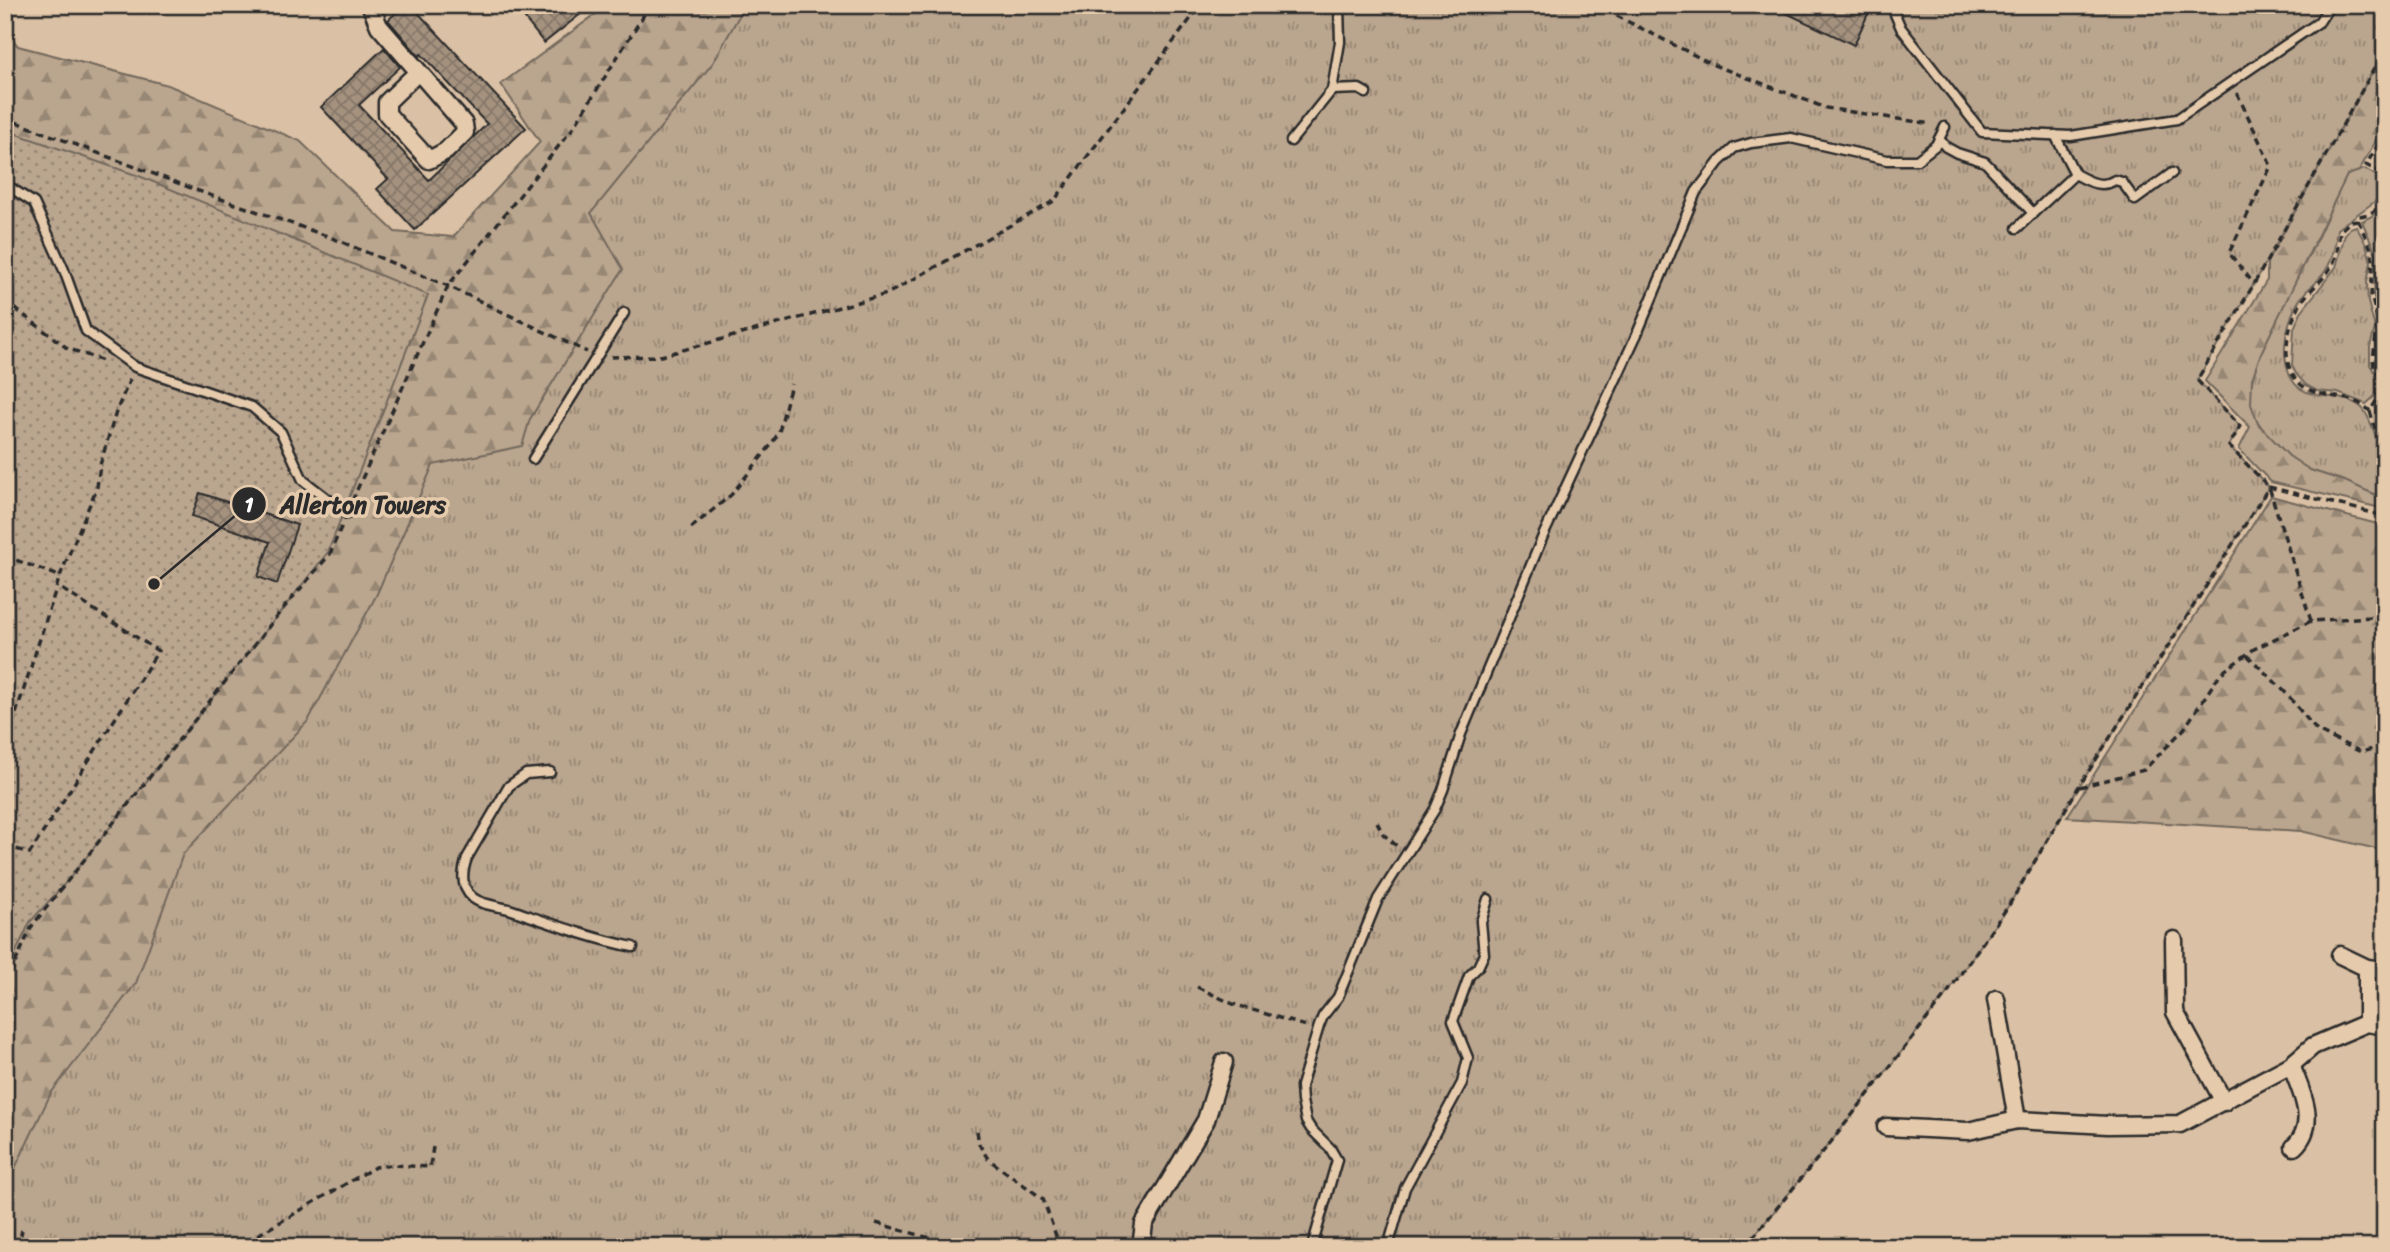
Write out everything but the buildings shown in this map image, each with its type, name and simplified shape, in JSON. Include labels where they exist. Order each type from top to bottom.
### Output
[{"type":"street","points":[[374,5],[372,9],[379,26],[464,124],[465,132],[446,151],[429,160],[387,114],[387,102],[418,72]]},
{"type":"street","points":[[2174,940],[2175,1012],[2224,1102]]},
{"type":"street","points":[[2340,955],[2367,968],[2385,970]]},
{"type":"street","points":[[2367,968],[2367,1023]]},
{"type":"street","points":[[1996,999],[2017,1120]]},
{"type":"street","points":[[1886,1126],[1968,1132],[2017,1120],[2108,1125],[2180,1124],[2291,1065],[2313,1045],[2367,1023],[2385,1026]]},
{"type":"street","points":[[1141,1247],[1144,1224],[1206,1120],[1224,1062]]},
{"type":"street","points":[[2291,1065],[2308,1108],[2302,1139],[2294,1147]]},
{"type":"lane","points":[[1291,141],[1332,90],[1339,42],[1339,5]]},
{"type":"lane","points":[[1891,5],[1901,28],[1982,132],[2071,136],[2177,119],[2319,22],[2330,5]]},
{"type":"lane","points":[[1332,90],[1359,89],[1366,93]]},
{"type":"lane","points":[[1312,1247],[1337,1160],[1306,1121],[1302,1101],[1301,1086],[1317,1032],[1323,1016],[1338,997],[1346,980],[1378,899],[1435,809],[1461,734],[1543,536],[1637,334],[1696,192],[1705,177],[1734,148],[1773,139],[1791,138],[1887,160],[1917,160],[1936,145],[1945,127]]},
{"type":"lane","points":[[2055,135],[2075,174],[2091,183],[2107,185],[2115,180],[2122,182],[2136,200],[2172,173]]},
{"type":"lane","points":[[1939,139],[1956,153],[1985,162],[2033,213]]},
{"type":"lane","points":[[2017,228],[2075,174]]},
{"type":"lane","points":[[5,184],[33,202],[64,270],[86,331],[135,367],[252,407],[281,432],[303,480],[347,514]]},
{"type":"lane","points":[[533,459],[624,313]]},
{"type":"lane","points":[[550,772],[526,774],[509,786],[467,858],[462,870],[465,887],[471,897],[480,902],[584,936],[633,947]]},
{"type":"lane","points":[[1388,1247],[1405,1188],[1462,1083],[1468,1058],[1453,1021],[1469,976],[1478,967],[1484,954],[1481,922],[1488,899]]},
{"type":"path","points":[[5,985],[32,926],[277,615],[330,554],[448,286],[573,128],[650,5]]},
{"type":"path","points":[[5,118],[206,194],[327,236],[448,286],[597,357],[661,356],[887,294],[1054,201],[1201,5]]},
{"type":"path","points":[[1595,5],[1714,65],[1826,108],[1945,127]]},
{"type":"path","points":[[2311,621],[2269,487],[2229,446],[2240,426],[2197,380],[2254,284],[2385,49]]},
{"type":"path","points":[[2231,82],[2272,166],[2229,253],[2254,284]]},
{"type":"path","points":[[2385,133],[2366,165],[2385,176]]},
{"type":"path","points":[[2385,200],[2367,215],[2351,221],[2340,231],[2332,266],[2299,307],[2289,331],[2287,349],[2289,367],[2304,386],[2322,395],[2343,397],[2365,405],[2370,411],[2385,462]]},
{"type":"path","points":[[2358,220],[2373,259],[2371,296],[2378,321],[2374,368],[2385,382]]},
{"type":"path","points":[[5,301],[66,348],[94,359],[135,367],[116,412],[100,465],[97,487],[60,576],[5,748]]},
{"type":"path","points":[[691,528],[731,495],[771,445],[779,432],[791,384]]},
{"type":"path","points":[[2370,411],[2378,398],[2385,393]]},
{"type":"path","points":[[2269,487],[2385,516]]},
{"type":"path","points":[[1745,1247],[1948,992],[2009,905],[2078,788],[2269,487]]},
{"type":"path","points":[[5,556],[60,576]]},
{"type":"path","points":[[5,846],[30,853],[158,651],[57,586]]},
{"type":"path","points":[[2078,788],[2144,770],[2184,730],[2220,674],[2247,654],[2311,621],[2385,616]]},
{"type":"path","points":[[2247,654],[2284,691],[2317,731],[2361,752],[2385,746]]},
{"type":"path","points":[[1377,822],[1383,834],[1405,853]]},
{"type":"path","points":[[1197,987],[1233,1004],[1314,1028],[1317,1032]]},
{"type":"path","points":[[978,1132],[979,1144],[988,1159],[1043,1199],[1060,1247]]},
{"type":"path","points":[[237,1247],[375,1167],[430,1167],[433,1147]]},
{"type":"path","points":[[876,1223],[962,1247]]},
{"type":"path","points":[[18,1247],[22,1230]]},
{"type":"green space","points":[[608,5],[745,5],[713,63],[591,213],[623,269],[530,419],[522,446],[433,465],[376,596],[308,721],[183,854],[136,983],[51,1093],[5,1189],[5,30],[18,46],[168,85],[300,141],[395,232],[453,237],[540,142],[501,84]]},
{"type":"green space","points":[[650,5],[2385,5],[2385,49],[2254,284],[2197,380],[2240,426],[2229,446],[2269,487],[2078,788],[2009,905],[1948,992],[1745,1247],[5,1247],[5,985]]},
{"type":"green space","points":[[2385,49],[2385,124],[2359,171],[2347,175],[2261,353],[2252,379],[2251,404],[2258,424],[2289,456],[2310,470],[2347,482],[2385,499],[2385,509],[2271,482],[2239,449],[2250,427],[2205,381],[2267,280],[2267,262]]},
{"type":"green space","points":[[5,130],[139,176],[428,295],[328,552],[69,879],[30,922],[5,975]]},
{"type":"green space","points":[[2365,169],[2385,181],[2385,194],[2337,229],[2328,266],[2299,300],[2292,315],[2287,331],[2285,355],[2289,373],[2295,384],[2304,391],[2350,401],[2364,411],[2385,467],[2385,499],[2302,465],[2283,451],[2266,433],[2251,405],[2251,388],[2256,368],[2274,323],[2347,175]]},
{"type":"green space","points":[[2385,204],[2385,376],[2375,362],[2381,323],[2374,297],[2376,254],[2362,221]]},
{"type":"green space","points":[[2356,226],[2366,244],[2371,262],[2367,282],[2368,302],[2375,328],[2370,347],[2370,365],[2383,384],[2383,389],[2366,404],[2338,393],[2317,391],[2306,385],[2292,365],[2294,328],[2301,312],[2336,267],[2345,234]]},
{"type":"green space","points":[[2271,496],[2385,526],[2385,851],[2301,831],[2067,817]]},
{"type":"place","name":"Allerton Towers","points":[[154,584]]}]
